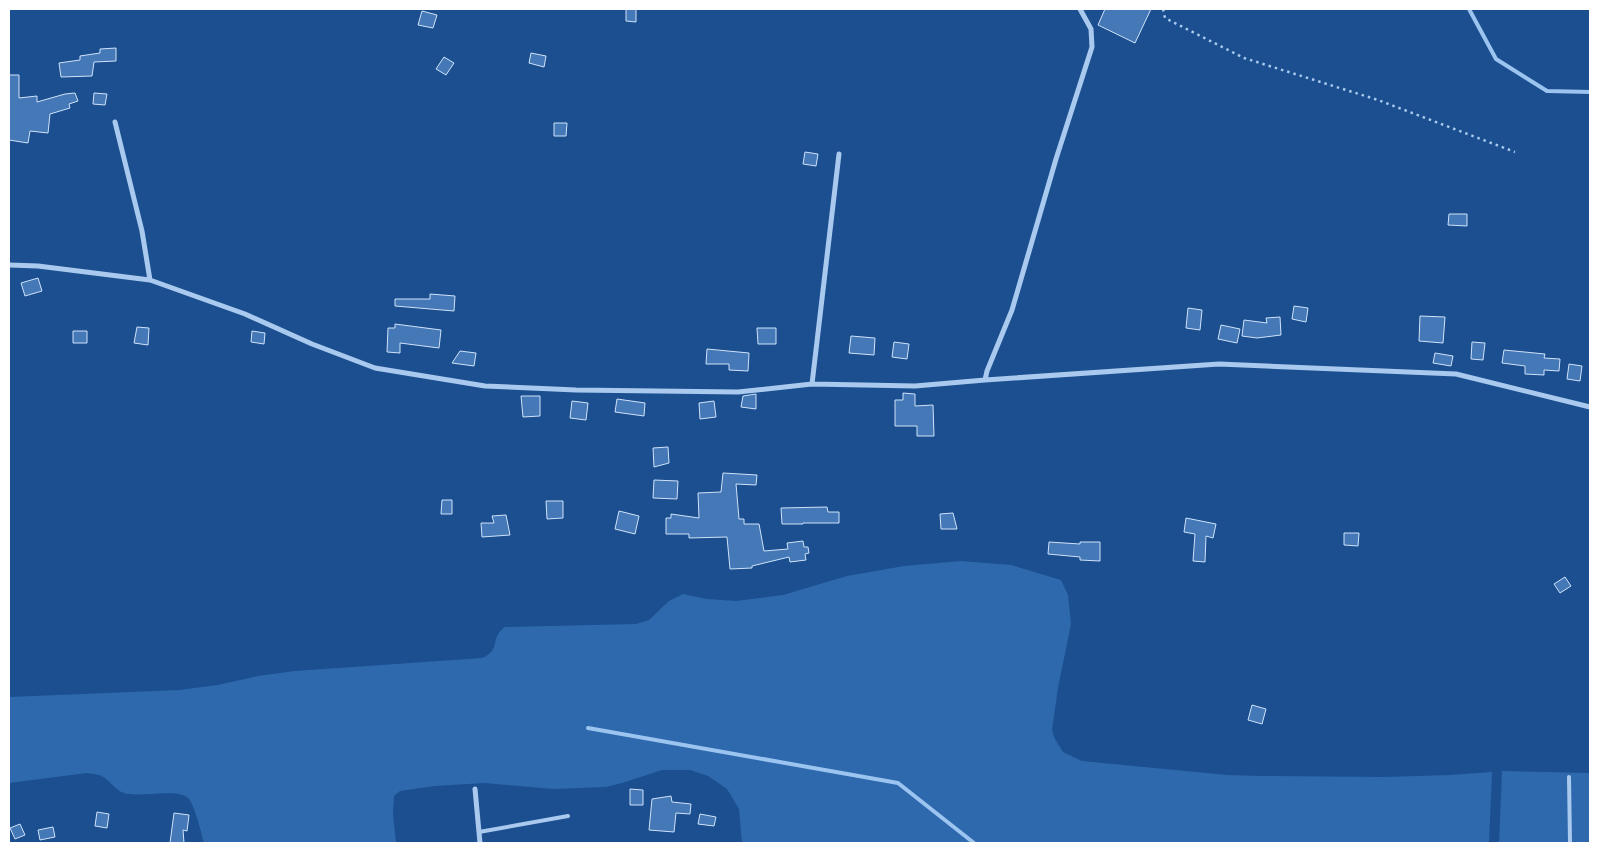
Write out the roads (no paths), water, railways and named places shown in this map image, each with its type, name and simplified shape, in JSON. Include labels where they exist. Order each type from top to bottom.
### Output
[{"type":"street","points":[[986,380],[987,370],[1012,310],[1056,159],[1092,47],[1091,29],[1080,9]]},
{"type":"street","points":[[114,122],[142,231],[150,280]]},
{"type":"street","points":[[812,384],[839,154]]},
{"type":"street","points":[[9,265],[38,266],[150,280],[245,314],[312,344],[376,368],[485,386],[576,390],[738,392],[812,384],[915,386],[1218,364],[1456,374],[1590,407]]},
{"type":"street","points":[[475,789],[480,843]]},
{"type":"lane","points":[[1569,777],[1570,843]]},
{"type":"lane","points":[[479,832],[568,816]]},
{"type":"waterway","points":[[1469,9],[1496,59],[1547,91],[1590,92]]},
{"type":"waterway","points":[[588,728],[898,783],[974,843]]}]
